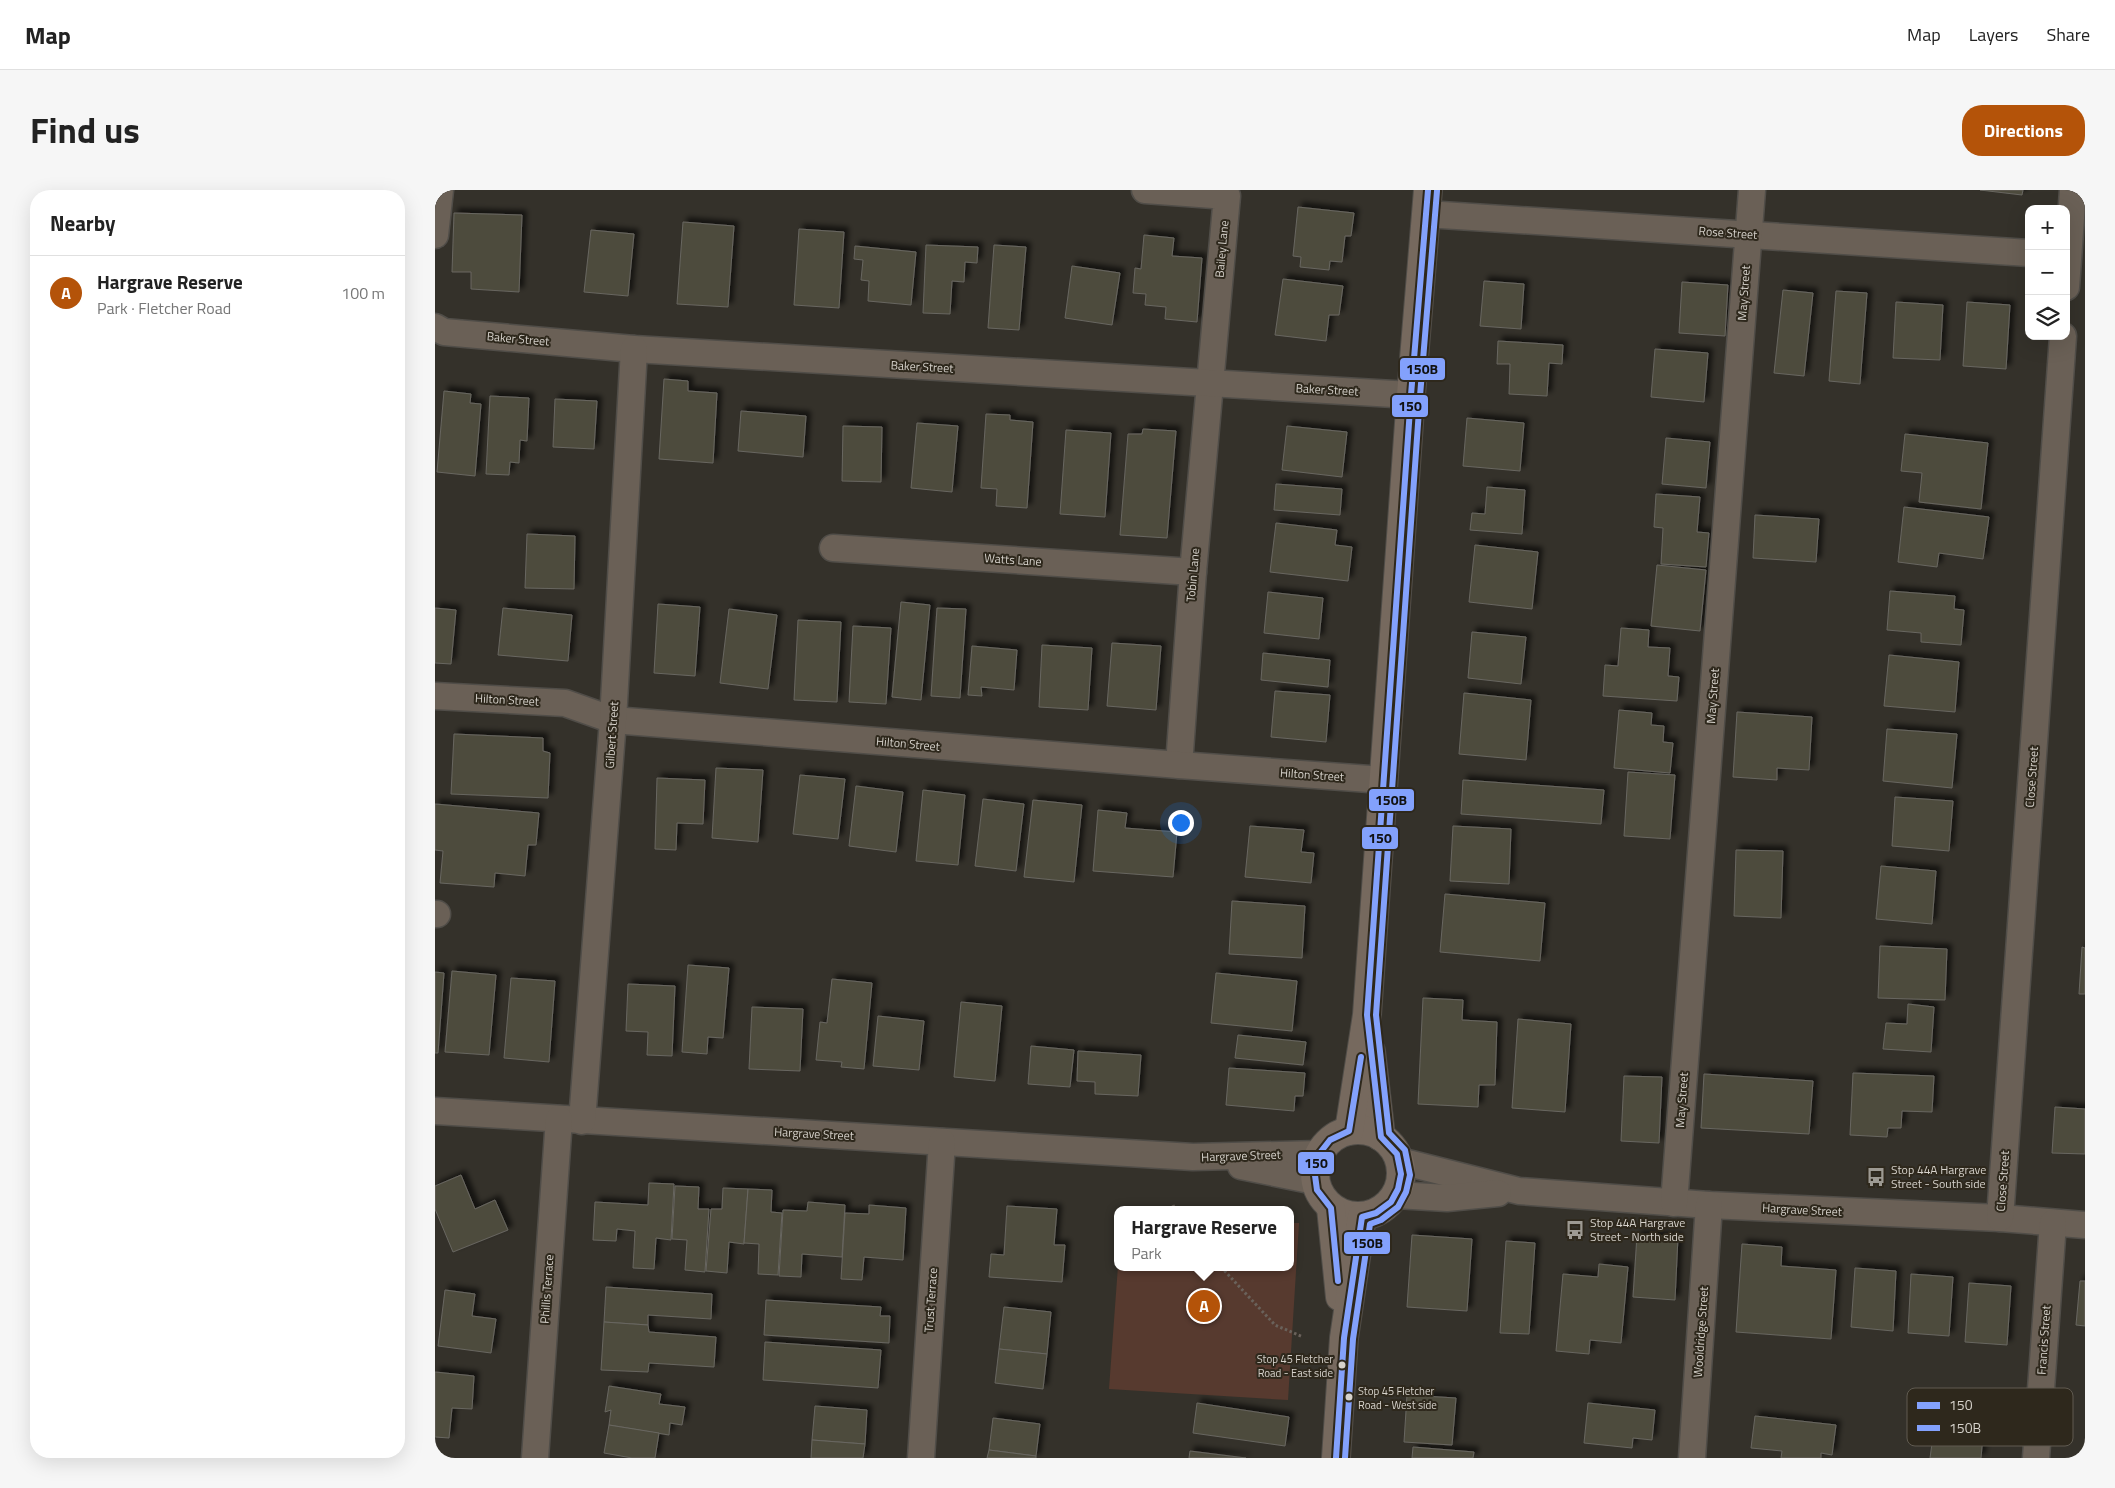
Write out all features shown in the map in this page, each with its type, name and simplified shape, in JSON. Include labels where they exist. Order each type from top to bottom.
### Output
[{"type":"street","points":[[435,235],[441,190]]},
{"type":"street","name":"Bailey Lane","points":[[1145,190],[1227,196],[1211,384]]},
{"type":"street","name":"May Street","points":[[1674,1203],[1752,190]]},
{"type":"street","points":[[2070,269],[2073,256],[2073,190]]},
{"type":"street","points":[[1349,1131],[1367,1015],[1411,395],[1427,202]]},
{"type":"street","name":"Rose Street","points":[[1427,202],[1749,235],[2025,253]]},
{"type":"street","name":"Baker Street","points":[[435,327],[444,332],[634,349],[1411,395]]},
{"type":"street","name":"Close Street","points":[[2000,1218],[2063,340]]},
{"type":"street","name":"Gilbert Street","points":[[570,1120],[613,720],[634,349]]},
{"type":"street","name":"Tobin Lane","points":[[1179,766],[1193,572],[1211,384]]},
{"type":"street","name":"Watts Lane","points":[[833,548],[1193,572]]},
{"type":"street","name":"Hilton Street","points":[[435,696],[565,703],[613,720],[1179,766],[1383,780]]},
{"type":"street","points":[[1367,1015],[1381,1137]]},
{"type":"street","name":"Hargrave Street","points":[[435,1112],[1193,1157],[1319,1154]]},
{"type":"street","name":"Phillis Terrace","points":[[535,1458],[570,1120]]},
{"type":"street","points":[[1359,1130],[1374,1133],[1381,1137],[1388,1142],[1400,1161],[1401,1174],[1396,1195],[1391,1202],[1377,1213],[1362,1217],[1349,1216],[1331,1208],[1317,1190],[1315,1181],[1314,1168],[1319,1154],[1330,1140],[1349,1131],[1359,1130]]},
{"type":"street","name":"Trust Terrace","points":[[921,1458],[942,1142]]},
{"type":"street","name":"Hargrave Street","points":[[1193,1157],[1315,1181]]},
{"type":"street","name":"Hargrave Street","points":[[1400,1161],[1519,1191],[1709,1206],[2000,1218],[2085,1225]]},
{"type":"street","name":"Hargrave Street","points":[[1396,1195],[1447,1198],[1519,1191]]},
{"type":"street","name":"Wooldridge Street","points":[[1693,1458],[1709,1206]]},
{"type":"street","points":[[1331,1208],[1344,1338]]},
{"type":"street","points":[[1336,1458],[1344,1338],[1362,1217]]},
{"type":"street","name":"Francis Street","points":[[2040,1388],[2053,1223]]},
{"type":"path","points":[[1225,1271],[1275,1325],[1303,1337]]},
{"type":"shaded area","points":[[1294,1223],[1299,1223],[1288,1400],[1109,1389],[1118,1271],[1294,1271]]},
{"type":"building","points":[[1980,190],[2023,190],[2022,195]]},
{"type":"building","points":[[1298,207],[1354,213],[1351,236],[1345,236],[1342,262],[1330,261],[1329,270],[1300,267],[1301,257],[1293,256]]},
{"type":"building","points":[[454,213],[522,215],[519,292],[471,289],[471,272],[452,272]]},
{"type":"building","points":[[683,222],[734,226],[728,307],[677,304]]},
{"type":"building","points":[[799,229],[844,232],[839,308],[794,305]]},
{"type":"building","points":[[591,230],[634,234],[628,296],[584,292]]},
{"type":"building","points":[[1144,235],[1174,238],[1172,256],[1202,258],[1197,322],[1165,319],[1166,307],[1145,305],[1146,294],[1133,293],[1135,268],[1141,269]]},
{"type":"building","points":[[926,245],[978,247],[977,263],[965,262],[964,282],[952,281],[950,314],[923,313]]},
{"type":"building","points":[[994,245],[1026,247],[1019,330],[988,328]]},
{"type":"building","points":[[855,246],[916,252],[911,305],[868,301],[869,281],[861,280],[863,260],[854,259]]},
{"type":"building","points":[[1072,266],[1120,273],[1112,325],[1065,318]]},
{"type":"building","points":[[1283,279],[1343,286],[1339,315],[1329,315],[1326,341],[1275,335]]},
{"type":"building","points":[[1484,281],[1524,284],[1521,329],[1480,326]]},
{"type":"building","points":[[1682,282],[1728,285],[1725,336],[1679,333]]},
{"type":"building","points":[[1783,290],[1813,293],[1804,376],[1774,373]]},
{"type":"building","points":[[1836,291],[1867,293],[1860,384],[1829,381]]},
{"type":"building","points":[[1896,302],[1943,305],[1940,360],[1893,358]]},
{"type":"building","points":[[1967,302],[2010,305],[2006,369],[1963,366]]},
{"type":"building","points":[[1498,341],[1563,345],[1562,364],[1549,363],[1547,396],[1509,394],[1510,364],[1497,364]]},
{"type":"building","points":[[1655,349],[1708,353],[1704,402],[1651,397]]},
{"type":"building","points":[[664,379],[688,381],[688,391],[717,393],[713,463],[659,459]]},
{"type":"building","points":[[444,391],[471,394],[470,403],[481,404],[475,476],[437,472]]},
{"type":"building","points":[[490,396],[529,398],[527,441],[520,440],[519,463],[510,462],[509,475],[486,474]]},
{"type":"building","points":[[555,399],[597,401],[594,449],[553,447]]},
{"type":"building","points":[[741,411],[806,416],[803,457],[738,451]]},
{"type":"building","points":[[986,414],[1010,415],[1010,420],[1033,422],[1027,508],[996,506],[997,489],[981,488]]},
{"type":"building","points":[[1467,418],[1524,423],[1520,471],[1463,466]]},
{"type":"building","points":[[917,423],[958,426],[952,492],[911,488]]},
{"type":"building","points":[[843,426],[882,427],[881,482],[842,481]]},
{"type":"building","points":[[1287,426],[1347,432],[1342,477],[1282,470]]},
{"type":"building","points":[[1143,429],[1176,431],[1167,538],[1120,535],[1128,434],[1142,434]]},
{"type":"building","points":[[1066,430],[1111,433],[1105,517],[1060,514]]},
{"type":"building","points":[[1905,434],[1988,443],[1981,509],[1919,502],[1922,473],[1901,471]]},
{"type":"building","points":[[1666,438],[1710,442],[1706,488],[1662,484]]},
{"type":"building","points":[[1276,484],[1342,489],[1340,515],[1274,510]]},
{"type":"building","points":[[1487,487],[1525,490],[1522,534],[1470,530],[1472,513],[1485,514]]},
{"type":"building","points":[[1656,494],[1700,497],[1697,532],[1709,533],[1706,567],[1661,564],[1663,528],[1654,527]]},
{"type":"building","points":[[1904,507],[1989,517],[1983,559],[1939,553],[1937,567],[1898,562]]},
{"type":"building","points":[[1755,515],[1819,519],[1816,562],[1753,558]]},
{"type":"building","points":[[1276,523],[1337,530],[1335,545],[1352,547],[1348,581],[1270,572]]},
{"type":"building","points":[[527,534],[575,536],[574,589],[525,588]]},
{"type":"building","points":[[1475,545],[1538,552],[1532,609],[1469,602]]},
{"type":"building","points":[[1657,565],[1706,570],[1700,631],[1651,626]]},
{"type":"building","points":[[1890,591],[1955,596],[1954,609],[1964,610],[1961,645],[1921,642],[1921,633],[1887,630]]},
{"type":"building","points":[[1268,592],[1323,598],[1319,639],[1264,633]]},
{"type":"building","points":[[901,602],[930,605],[921,700],[892,697]]},
{"type":"building","points":[[658,604],[700,607],[695,676],[654,673]]},
{"type":"building","points":[[435,608],[456,610],[451,664],[435,663]]},
{"type":"building","points":[[503,608],[572,615],[568,661],[498,655]]},
{"type":"building","points":[[937,608],[966,609],[960,698],[931,696]]},
{"type":"building","points":[[729,609],[777,615],[768,689],[720,683]]},
{"type":"building","points":[[798,620],[841,622],[837,702],[794,700]]},
{"type":"building","points":[[853,626],[891,628],[886,704],[849,702]]},
{"type":"building","points":[[1621,628],[1649,630],[1648,647],[1670,648],[1668,676],[1679,677],[1677,701],[1603,696],[1605,665],[1618,666]]},
{"type":"building","points":[[1472,632],[1526,637],[1521,684],[1468,678]]},
{"type":"building","points":[[1112,643],[1161,646],[1156,710],[1107,706]]},
{"type":"building","points":[[1042,645],[1092,648],[1088,710],[1039,707]]},
{"type":"building","points":[[972,646],[1017,650],[1014,690],[981,687],[982,696],[968,695]]},
{"type":"building","points":[[1263,653],[1330,660],[1328,687],[1261,680]]},
{"type":"building","points":[[1889,655],[1959,662],[1955,712],[1884,706]]},
{"type":"building","points":[[1275,691],[1330,695],[1326,742],[1271,737]]},
{"type":"building","points":[[1464,693],[1531,700],[1526,760],[1459,754]]},
{"type":"building","points":[[1619,710],[1652,713],[1651,725],[1664,726],[1663,742],[1673,743],[1670,773],[1614,768]]},
{"type":"building","points":[[1737,712],[1812,717],[1809,770],[1777,768],[1777,780],[1733,777]]},
{"type":"building","points":[[1887,729],[1957,734],[1952,788],[1883,781]]},
{"type":"building","points":[[454,734],[543,738],[543,751],[550,753],[548,798],[451,794]]},
{"type":"building","points":[[716,768],[763,770],[758,842],[712,838]]},
{"type":"building","points":[[1628,772],[1675,775],[1670,839],[1624,836]]},
{"type":"building","points":[[800,775],[845,779],[838,839],[793,834]]},
{"type":"building","points":[[657,778],[705,780],[703,824],[677,823],[676,850],[655,849]]},
{"type":"building","points":[[1463,780],[1604,790],[1601,824],[1461,814]]},
{"type":"building","points":[[856,786],[903,792],[896,852],[849,846]]},
{"type":"building","points":[[923,790],[965,795],[958,865],[916,861]]},
{"type":"building","points":[[1895,797],[1953,801],[1949,851],[1892,846]]},
{"type":"building","points":[[983,799],[1024,804],[1016,871],[975,866]]},
{"type":"building","points":[[1033,800],[1082,805],[1074,882],[1024,877]]},
{"type":"building","points":[[435,804],[539,813],[536,845],[528,845],[525,876],[495,873],[494,887],[440,883],[443,851],[435,850]]},
{"type":"building","points":[[1098,810],[1127,813],[1125,828],[1177,832],[1173,877],[1093,871]]},
{"type":"building","points":[[1250,826],[1304,830],[1301,852],[1314,853],[1311,883],[1245,877]]},
{"type":"building","points":[[1453,826],[1511,829],[1509,884],[1450,881]]},
{"type":"building","points":[[1736,850],[1783,851],[1781,918],[1734,916]]},
{"type":"building","points":[[1881,866],[1936,871],[1932,924],[1876,919]]},
{"type":"building","points":[[1445,894],[1545,903],[1540,961],[1440,952]]},
{"type":"building","points":[[1232,901],[1305,906],[1302,958],[1229,954]]},
{"type":"building","points":[[1880,946],[1947,949],[1945,1000],[1878,998]]},
{"type":"building","points":[[2082,947],[2085,948],[2085,994],[2079,994]]},
{"type":"building","points":[[688,965],[729,968],[723,1038],[708,1037],[707,1054],[682,1052]]},
{"type":"building","points":[[452,971],[496,975],[489,1055],[445,1052]]},
{"type":"building","points":[[435,972],[444,973],[438,1053],[435,1053]]},
{"type":"building","points":[[1216,973],[1297,981],[1292,1031],[1211,1023]]},
{"type":"building","points":[[511,978],[555,981],[549,1062],[504,1058]]},
{"type":"building","points":[[832,979],[872,983],[864,1069],[841,1067],[842,1062],[816,1060],[820,1022],[827,1023]]},
{"type":"building","points":[[628,984],[675,986],[672,1056],[647,1055],[648,1032],[626,1031]]},
{"type":"building","points":[[1423,998],[1463,1000],[1462,1020],[1497,1022],[1495,1085],[1479,1085],[1478,1107],[1418,1104]]},
{"type":"building","points":[[961,1002],[1002,1006],[995,1081],[954,1077]]},
{"type":"building","points":[[1908,1004],[1934,1007],[1931,1052],[1883,1049],[1886,1023],[1907,1024]]},
{"type":"building","points":[[752,1007],[803,1009],[800,1071],[749,1069]]},
{"type":"building","points":[[878,1016],[924,1021],[919,1070],[873,1066]]},
{"type":"building","points":[[1518,1019],[1571,1024],[1565,1112],[1512,1108]]},
{"type":"building","points":[[1238,1035],[1306,1042],[1303,1065],[1235,1058]]},
{"type":"building","points":[[1031,1046],[1074,1050],[1070,1087],[1028,1084]]},
{"type":"building","points":[[1078,1051],[1141,1055],[1138,1096],[1095,1094],[1095,1082],[1077,1081]]},
{"type":"building","points":[[1229,1068],[1305,1073],[1303,1096],[1295,1096],[1294,1111],[1226,1105]]},
{"type":"building","points":[[1853,1073],[1934,1076],[1932,1112],[1902,1111],[1901,1128],[1888,1128],[1887,1137],[1850,1135]]},
{"type":"building","points":[[1704,1074],[1813,1081],[1809,1134],[1701,1128]]},
{"type":"building","points":[[1624,1076],[1662,1077],[1659,1143],[1621,1141]]},
{"type":"building","points":[[2055,1107],[2085,1109],[2085,1154],[2052,1153]]},
{"type":"building","points":[[461,1175],[475,1209],[495,1200],[508,1230],[453,1252],[435,1209],[435,1186]]},
{"type":"building","points":[[649,1183],[674,1184],[671,1240],[656,1238],[654,1269],[633,1268],[635,1231],[617,1229],[616,1241],[593,1240],[595,1202],[648,1205]]},
{"type":"building","points":[[675,1186],[699,1187],[698,1209],[709,1209],[705,1272],[685,1270],[687,1240],[672,1239]]},
{"type":"building","points":[[723,1188],[748,1189],[744,1244],[729,1242],[727,1273],[706,1271],[711,1209],[722,1209]]},
{"type":"building","points":[[748,1189],[772,1190],[771,1212],[782,1213],[778,1275],[758,1274],[759,1244],[744,1243]]},
{"type":"building","points":[[808,1202],[845,1205],[842,1257],[802,1254],[801,1277],[779,1276],[783,1210],[807,1211]]},
{"type":"building","points":[[869,1205],[906,1208],[903,1260],[864,1257],[862,1280],[841,1279],[845,1213],[869,1214]]},
{"type":"building","points":[[1007,1206],[1057,1209],[1054,1245],[1065,1245],[1062,1282],[989,1277],[991,1254],[1004,1255]]},
{"type":"building","points":[[1412,1235],[1472,1239],[1467,1311],[1407,1307]]},
{"type":"building","points":[[1637,1235],[1678,1237],[1675,1300],[1633,1297]]},
{"type":"building","points":[[1506,1241],[1535,1243],[1529,1334],[1500,1333]]},
{"type":"building","points":[[1742,1244],[1782,1247],[1781,1266],[1836,1270],[1831,1339],[1736,1332]]},
{"type":"building","points":[[1599,1264],[1628,1267],[1621,1343],[1590,1340],[1589,1354],[1556,1351],[1563,1274],[1598,1277]]},
{"type":"building","points":[[1855,1268],[1896,1271],[1893,1331],[1851,1327]]},
{"type":"building","points":[[1911,1274],[1953,1277],[1949,1336],[1908,1333]]},
{"type":"building","points":[[2080,1281],[2085,1281],[2085,1326],[2076,1325]]},
{"type":"building","points":[[1969,1283],[2011,1286],[2007,1345],[1965,1342]]},
{"type":"building","points":[[606,1287],[712,1294],[711,1319],[648,1315],[648,1325],[604,1322]]},
{"type":"building","points":[[445,1290],[475,1294],[472,1316],[496,1319],[491,1353],[438,1346]]},
{"type":"building","points":[[766,1300],[881,1307],[880,1316],[890,1316],[889,1343],[764,1335]]},
{"type":"building","points":[[1004,1307],[1051,1312],[1047,1354],[999,1349]]},
{"type":"building","points":[[604,1322],[648,1325],[649,1332],[716,1337],[714,1367],[649,1363],[648,1372],[601,1370]]},
{"type":"building","points":[[765,1342],[881,1350],[878,1388],[763,1380]]},
{"type":"building","points":[[999,1349],[1047,1354],[1043,1389],[995,1383]]},
{"type":"building","points":[[435,1372],[474,1376],[472,1409],[452,1408],[449,1438],[435,1437]]},
{"type":"building","points":[[609,1386],[661,1394],[659,1404],[685,1407],[682,1425],[670,1423],[669,1435],[609,1425],[611,1410],[605,1412]]},
{"type":"building","points":[[1407,1395],[1456,1398],[1452,1445],[1404,1442]]},
{"type":"building","points":[[1197,1403],[1289,1417],[1285,1446],[1193,1433]]},
{"type":"building","points":[[1588,1403],[1655,1410],[1652,1440],[1633,1438],[1632,1448],[1584,1443]]},
{"type":"building","points":[[815,1406],[867,1410],[865,1444],[812,1440]]},
{"type":"building","points":[[1755,1416],[1836,1425],[1832,1455],[1821,1453],[1821,1458],[1781,1458],[1782,1451],[1751,1448]]},
{"type":"building","points":[[993,1418],[1040,1424],[1036,1456],[989,1450]]},
{"type":"building","points":[[609,1425],[659,1433],[655,1458],[632,1458],[604,1453]]},
{"type":"building","points":[[812,1440],[865,1444],[863,1458],[811,1458]]},
{"type":"building","points":[[1932,1446],[1982,1446],[1981,1458],[1930,1458]]},
{"type":"building","points":[[1413,1447],[1474,1452],[1473,1458],[1412,1458]]},
{"type":"building","points":[[989,1450],[1036,1456],[1036,1458],[987,1458]]},
{"type":"building","points":[[1190,1451],[1246,1458],[1189,1458]]},
{"type":"transit line","name":"150","points":[[1336,1458],[1344,1338],[1362,1217],[1376,1213],[1391,1202],[1398,1189],[1401,1174],[1397,1154],[1381,1137],[1367,1015],[1411,395],[1428,190]]},
{"type":"transit line","name":"150B","points":[[1345,1458],[1353,1339],[1370,1224],[1381,1220],[1398,1207],[1406,1192],[1410,1175],[1405,1150],[1389,1133],[1376,1015],[1420,396],[1437,191]]},
{"type":"transit line","name":"150","points":[[1338,1281],[1331,1208],[1317,1190],[1314,1168],[1319,1154],[1330,1140],[1349,1131],[1361,1057]]},
{"type":"place","name":"Stop 44A Hargrave Street - South side","points":[[1876,1177]]},
{"type":"place","name":"Stop 44A Hargrave Street - North side","points":[[1575,1230]]},
{"type":"place","name":"Hargrave Reserve","points":[[1204,1306]]},
{"type":"place","name":"Stop 45 Fletcher Road - East side","points":[[1342,1365]]},
{"type":"place","name":"Stop 45 Fletcher Road - West side","points":[[1349,1397]]}]
